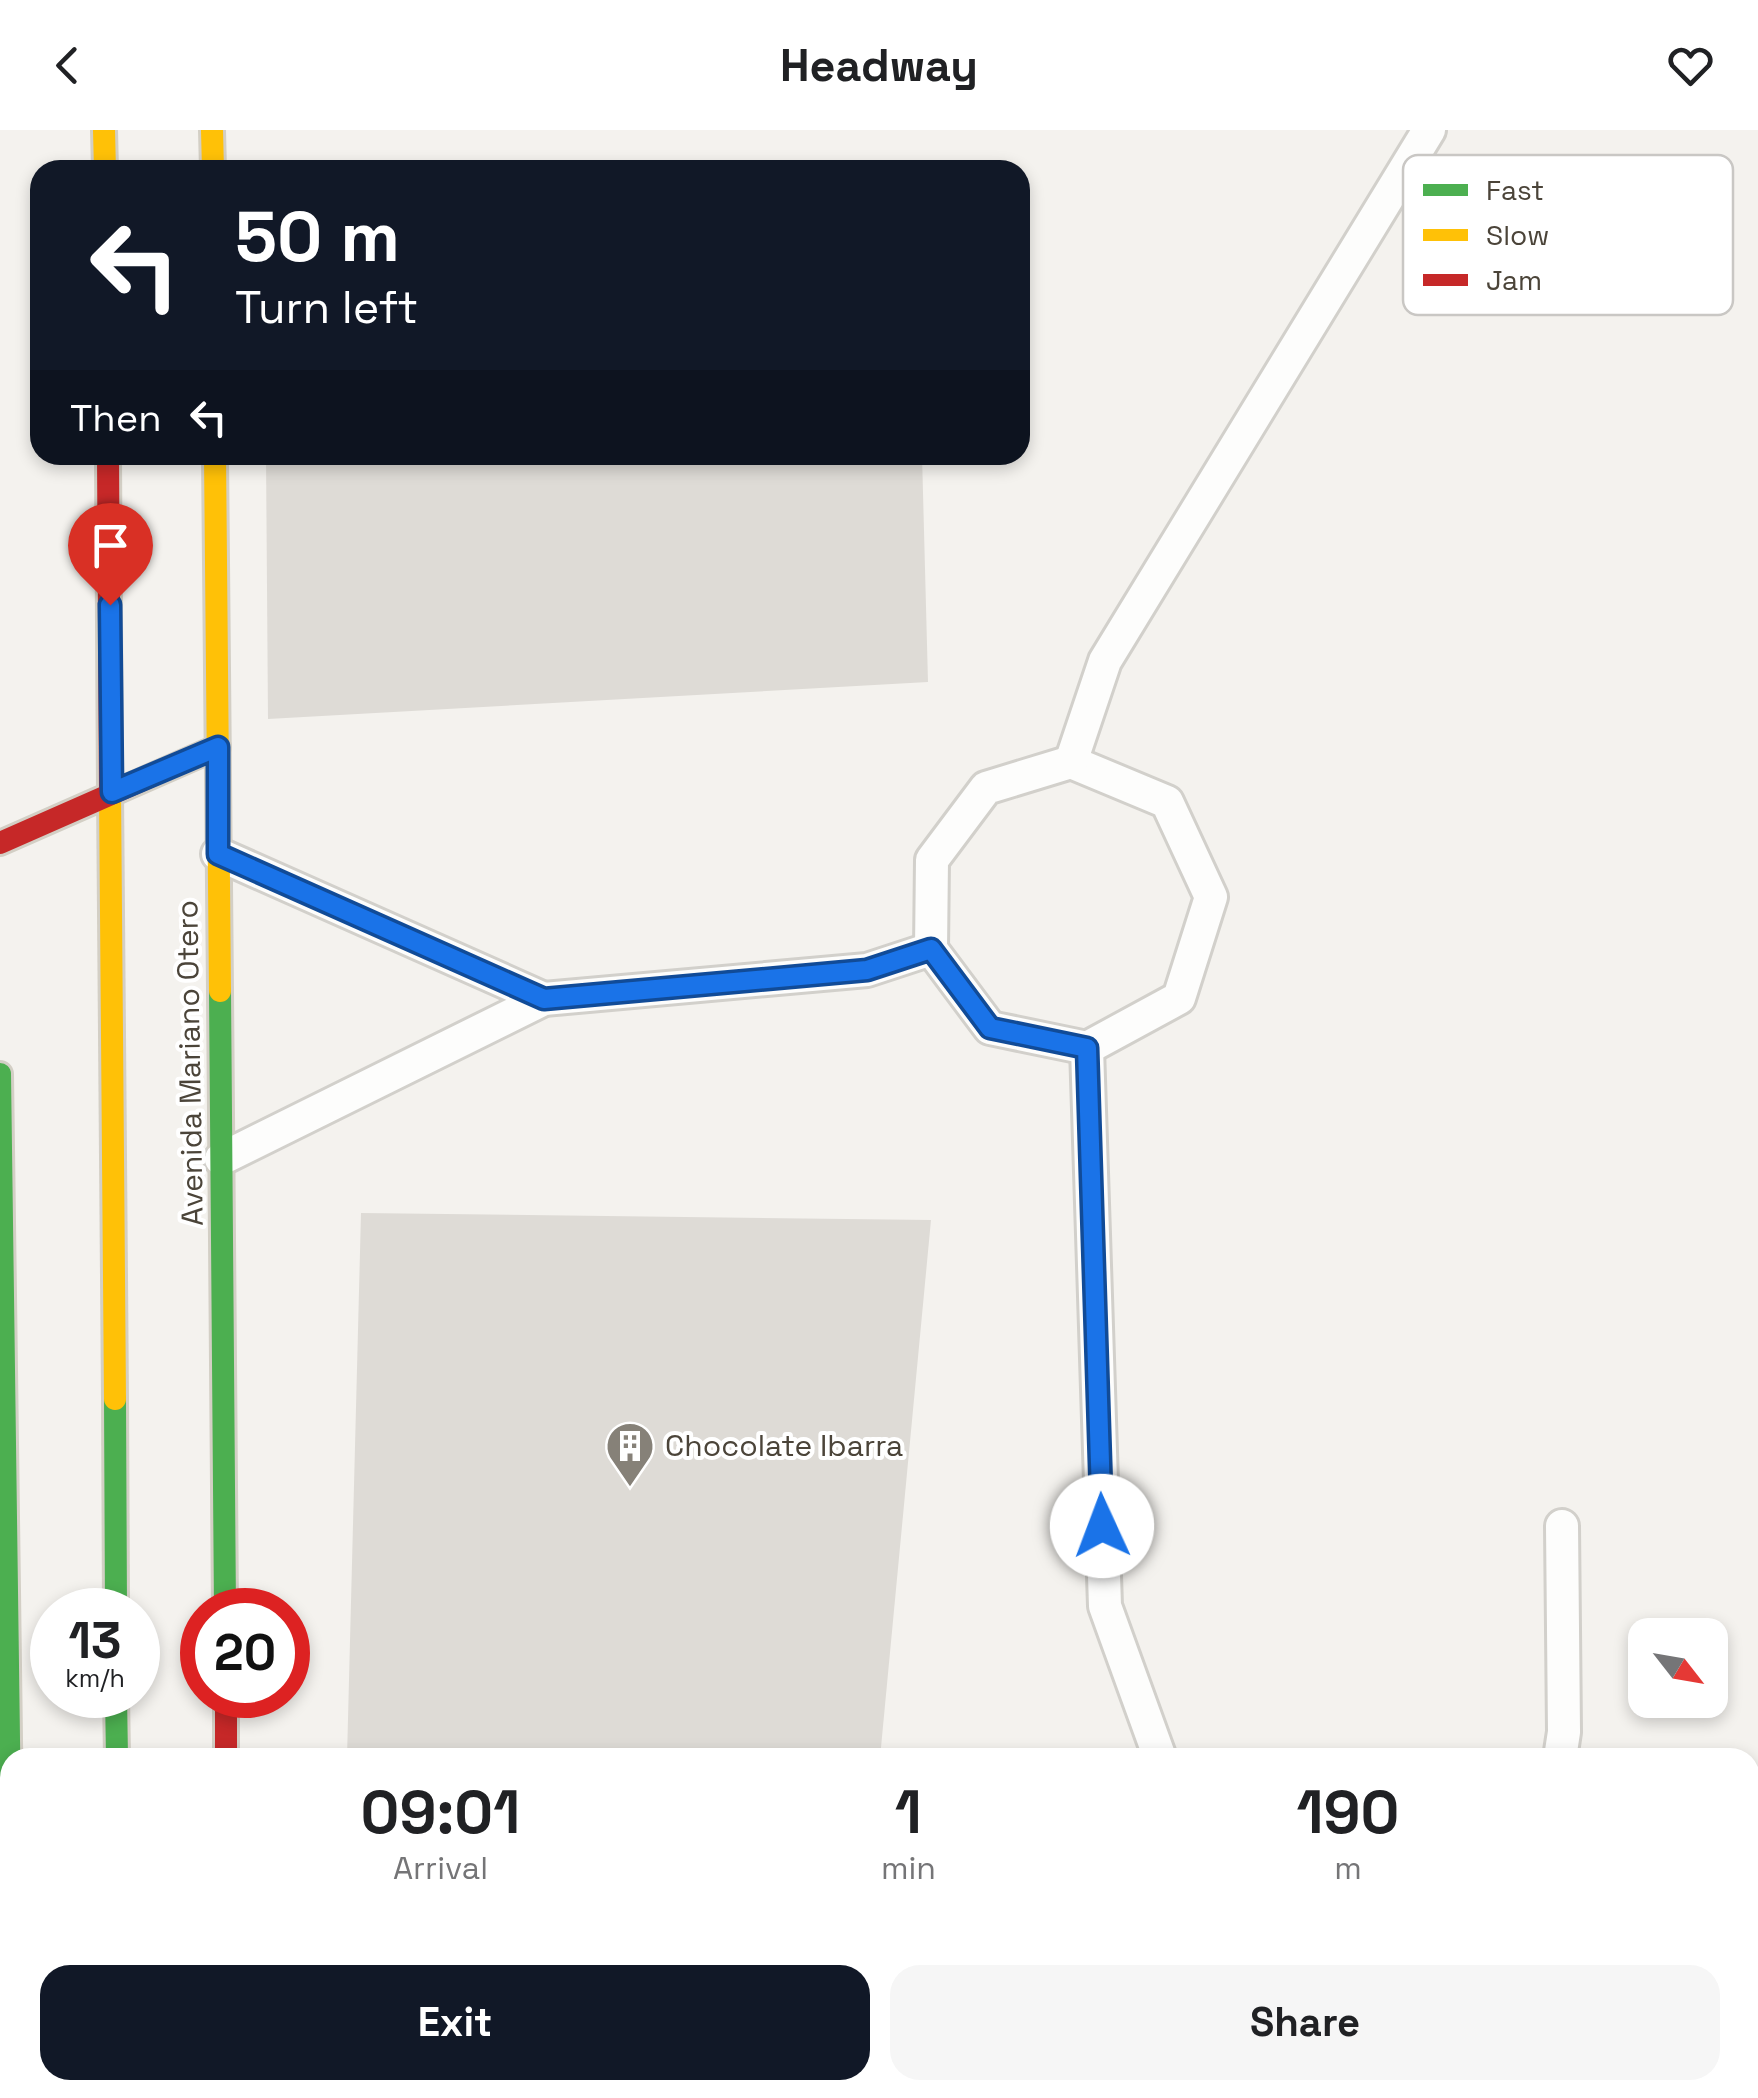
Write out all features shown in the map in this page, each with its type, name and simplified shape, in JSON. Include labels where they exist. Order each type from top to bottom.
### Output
[{"type":"main road","points":[[104,130],[104,160]]},
{"type":"main road","points":[[212,130],[213,160]]},
{"type":"main road","points":[[108,465],[116,1588]]},
{"type":"main road","name":"Avenida Mariano Otero","points":[[215,465],[225,1588]]},
{"type":"main road","points":[[0,843],[218,747]]},
{"type":"main road","points":[[0,1074],[9,1748]]},
{"type":"main road","points":[[116,1718],[117,1748]]},
{"type":"main road","points":[[226,1718],[226,1748]]},
{"type":"lane","points":[[1414,155],[1429,130]]},
{"type":"lane","points":[[1071,762],[1105,661],[1403,173]]},
{"type":"lane","points":[[1071,762],[1168,802],[1211,897],[1179,998],[1087,1048],[990,1028],[931,949],[932,860],[986,788],[1071,762]]},
{"type":"lane","points":[[218,854],[544,999]]},
{"type":"lane","points":[[222,1159],[544,999],[867,970],[931,949]]},
{"type":"lane","points":[[1087,1048],[1105,1606],[1156,1748]]},
{"type":"lane","points":[[1562,1526],[1562,1748]]},
{"type":"building","points":[[266,465],[922,465],[928,682],[268,719]]},
{"type":"building","name":"Chocolate Ibarra","points":[[361,1213],[931,1220],[881,1748],[347,1748]]},
{"type":"traffic: fast","points":[[220,991],[225,1588]]},
{"type":"traffic: fast","points":[[0,1074],[9,1748]]},
{"type":"traffic: fast","points":[[115,1399],[116,1588]]},
{"type":"traffic: fast","points":[[116,1718],[117,1748]]},
{"type":"traffic: slow","points":[[104,130],[105,160]]},
{"type":"traffic: slow","points":[[212,130],[213,160]]},
{"type":"traffic: slow","points":[[215,465],[220,991]]},
{"type":"traffic: slow","points":[[110,791],[115,1399]]},
{"type":"traffic: jam","points":[[108,465],[110,791]]},
{"type":"traffic: jam","points":[[0,843],[218,747]]},
{"type":"traffic: jam","points":[[226,1718],[226,1748]]},
{"type":"place","name":"Chocolate Ibarra","points":[[630,1488]]},
{"type":"route","points":[[110,605],[112,792],[218,747],[218,854],[290,888],[544,999],[867,970],[931,949],[990,1028],[1087,1048],[1102,1526]]}]
